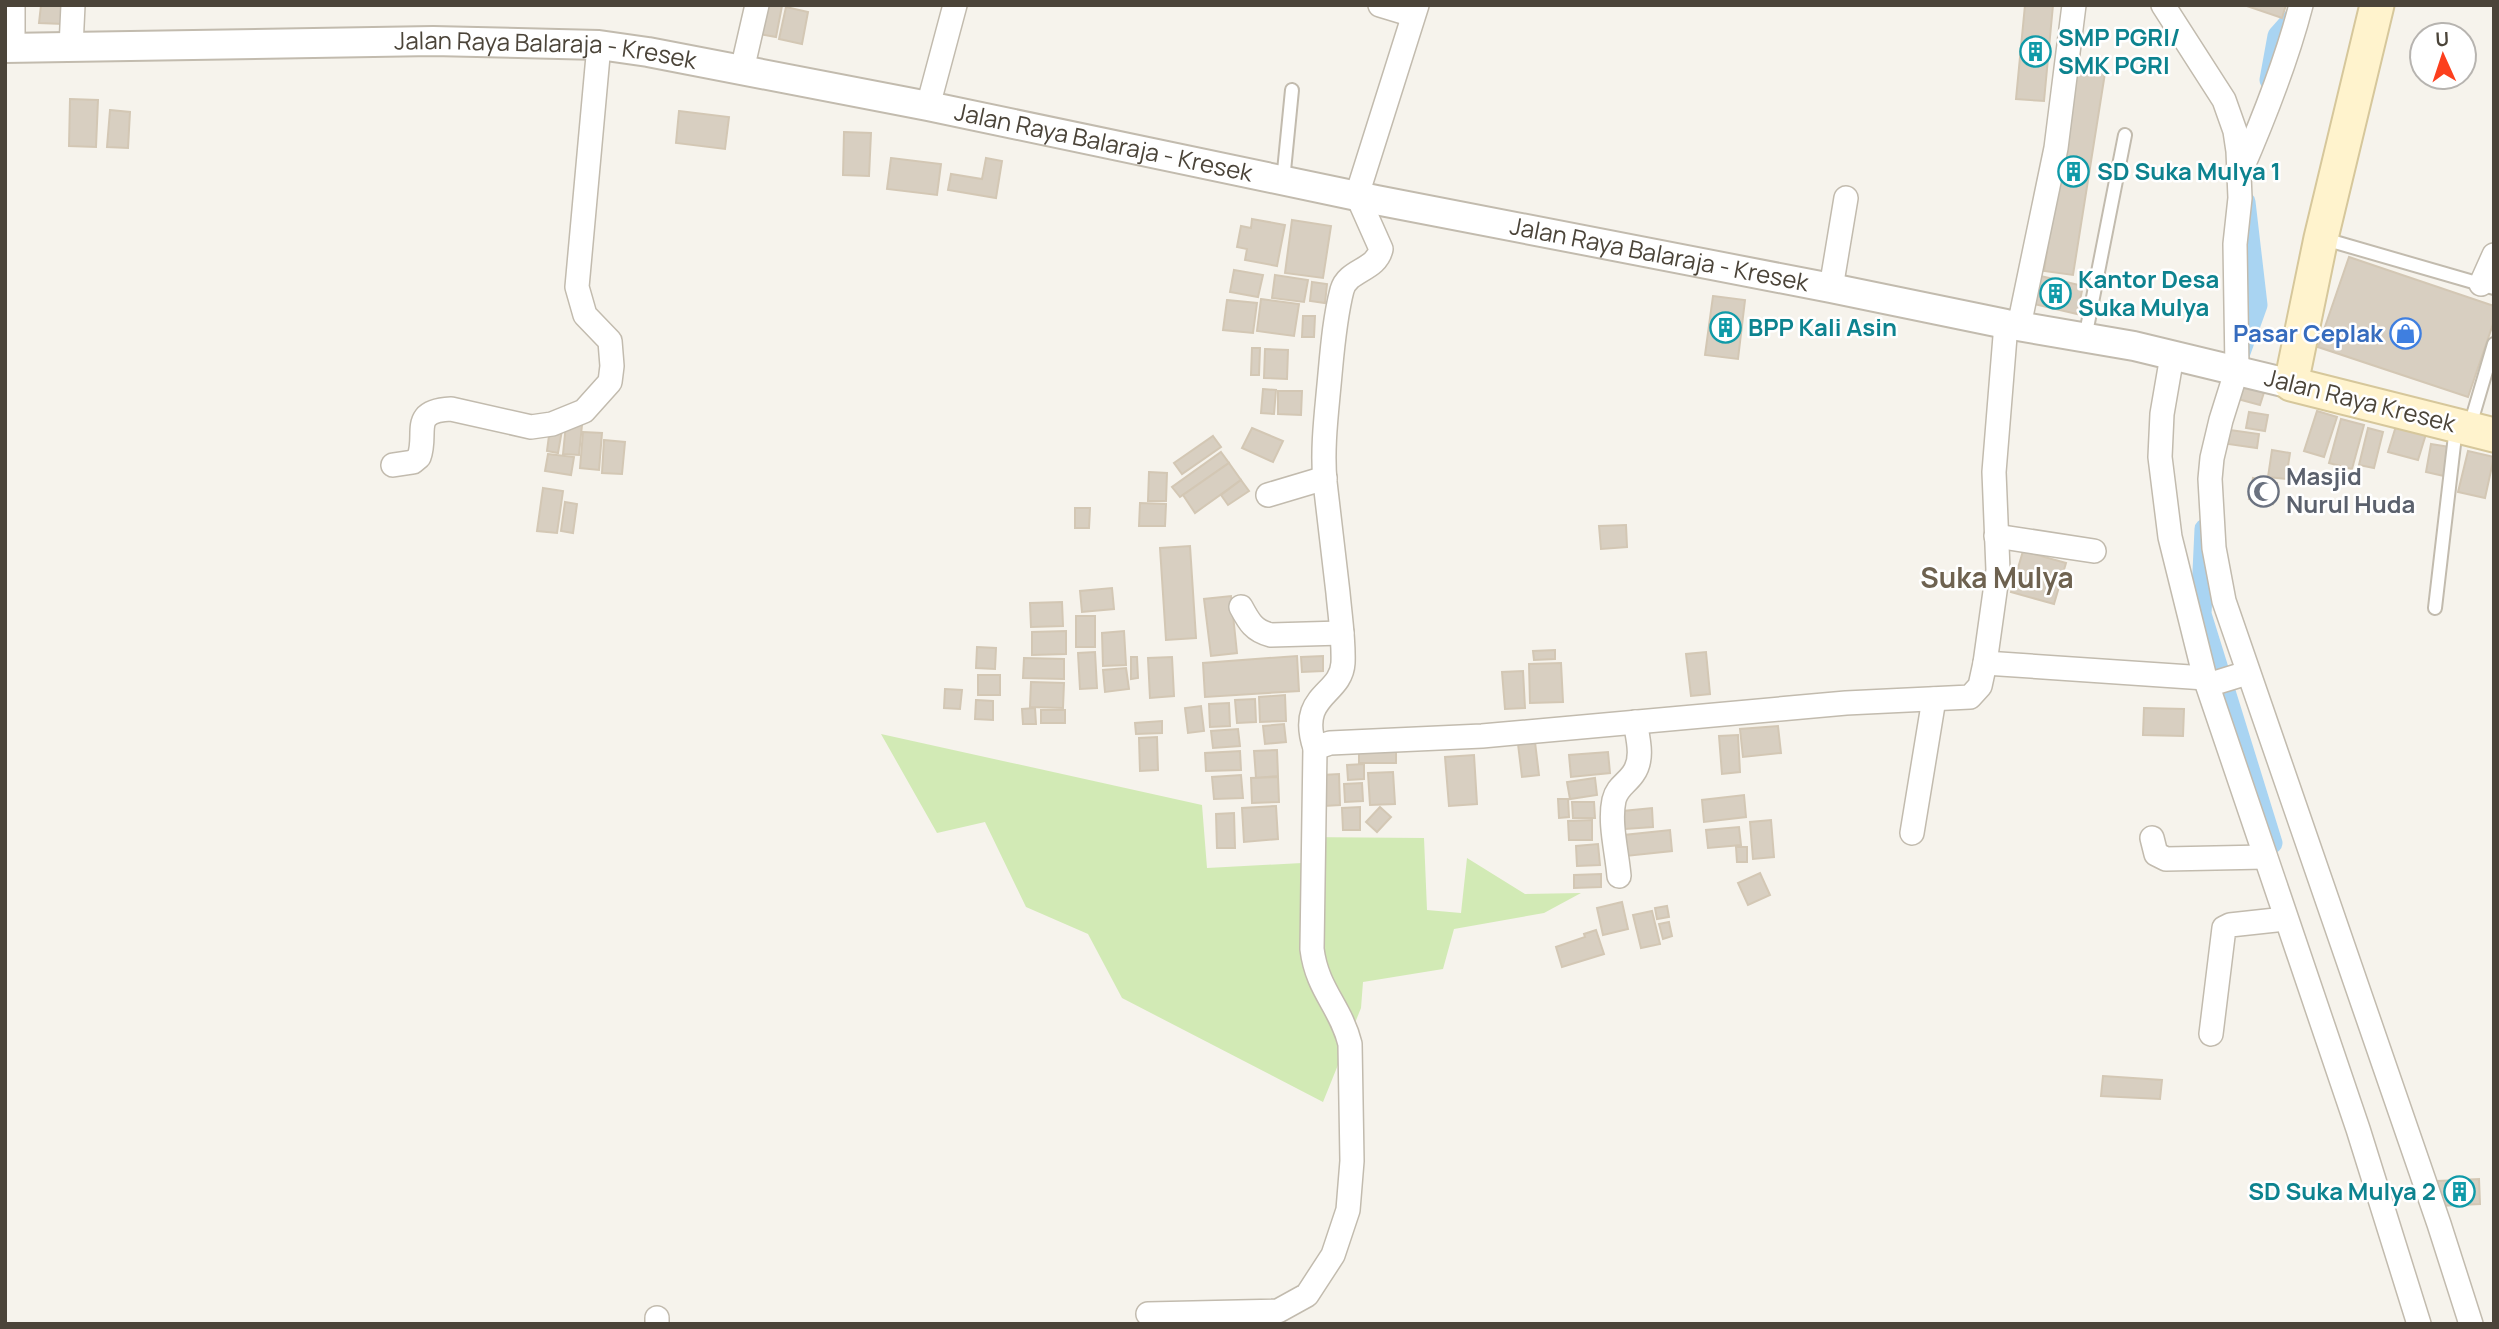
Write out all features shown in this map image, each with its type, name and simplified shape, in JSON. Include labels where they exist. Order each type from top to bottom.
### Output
[{"type":"main road","points":[[2291,384],[2321,238],[2378,5]]},
{"type":"main road","name":"Jalan Raya Kresek","points":[[2291,384],[2473,430]]},
{"type":"street","points":[[9,48],[13,5]]},
{"type":"street","points":[[71,47],[74,5]]},
{"type":"street","points":[[741,70],[757,5]]},
{"type":"street","points":[[928,106],[955,5]]},
{"type":"street","points":[[1148,1314],[1278,1317],[1307,1295],[1332,1255],[1348,1210],[1352,1161],[1350,1044],[1346,1027],[1322,987],[1315,969],[1312,949],[1315,748],[1310,734],[1315,706],[1338,678],[1343,666],[1342,633],[1325,478],[1333,342],[1342,291],[1347,279],[1371,265],[1381,249],[1357,195],[1415,10],[1380,5]]},
{"type":"street","points":[[1315,748],[1330,743],[1482,736],[1846,703],[1970,697],[1980,686],[1998,570],[1994,472],[2013,325],[2056,148],[2074,5]]},
{"type":"street","points":[[2163,5],[2224,100],[2235,131],[2240,198],[2235,244],[2232,368],[2212,458],[2210,500],[2214,548],[2224,600],[2223,679],[2265,858],[2358,1129],[2419,1324]]},
{"type":"street","points":[[2239,177],[2269,109],[2301,5]]},
{"type":"street","name":"Jalan Raya Balaraja - Kresek","points":[[9,48],[433,41],[598,45],[648,52],[928,106],[1283,181],[2181,357]]},
{"type":"street","points":[[394,465],[413,462],[419,457],[422,426],[426,417],[437,410],[451,409],[531,428],[542,427],[584,411],[610,382],[610,341],[584,315],[577,287],[598,45]]},
{"type":"street","points":[[1831,288],[1846,198]]},
{"type":"street","points":[[2488,286],[2494,255]]},
{"type":"street","points":[[2181,357],[2162,414],[2160,457],[2175,559],[2434,1211],[2471,1324]]},
{"type":"street","name":"Jalan Raya Kresek","points":[[2181,357],[2291,384]]},
{"type":"street","points":[[1268,495],[1325,478]]},
{"type":"street","points":[[1996,536],[2094,551]]},
{"type":"street","points":[[1241,607],[1251,625],[1260,632],[1271,635],[1342,633]]},
{"type":"street","points":[[1985,663],[2223,679]]},
{"type":"street","points":[[1912,833],[1934,699]]},
{"type":"street","points":[[1619,876],[1614,799],[1621,785],[1633,774],[1640,756],[1635,722]]},
{"type":"street","points":[[2152,838],[2156,854],[2166,859],[2265,858]]},
{"type":"street","points":[[2211,1034],[2224,928],[2230,925],[2286,919]]},
{"type":"lane","points":[[1283,181],[1292,90]]},
{"type":"lane","points":[[2085,338],[2125,135]]},
{"type":"lane","points":[[2321,238],[2488,286]]},
{"type":"lane","points":[[2435,608],[2494,344]]},
{"type":"green space","points":[[881,734],[1202,805],[1207,868],[1302,863],[1302,837],[1424,838],[1427,910],[1461,913],[1467,858],[1525,894],[1581,893],[1544,913],[1454,929],[1443,969],[1363,982],[1361,1008],[1323,1102],[1122,998],[1088,934],[1026,907],[985,822],[937,833]]},
{"type":"building","points":[[41,5],[64,5],[63,24],[39,23]]},
{"type":"building","points":[[759,5],[782,6],[776,37],[754,33]]},
{"type":"building","name":"SMP PGRI/ SMK PGRI","points":[[2025,5],[2053,5],[2044,101],[2016,99]]},
{"type":"building","points":[[2244,5],[2286,5],[2282,18]]},
{"type":"building","points":[[786,7],[808,12],[802,44],[779,39]]},
{"type":"building","name":"SD Suka Mulya 1","points":[[2075,68],[2105,73],[2073,275],[2044,271]]},
{"type":"building","points":[[70,99],[98,100],[96,147],[69,146]]},
{"type":"building","points":[[110,110],[130,112],[128,148],[107,147]]},
{"type":"building","points":[[679,111],[729,117],[725,149],[676,143]]},
{"type":"building","points":[[844,132],[871,133],[869,176],[843,175]]},
{"type":"building","points":[[891,158],[941,164],[937,195],[887,189]]},
{"type":"building","points":[[986,158],[1002,161],[996,198],[948,190],[951,174],[982,179]]},
{"type":"building","points":[[1252,219],[1285,225],[1277,266],[1245,260],[1247,249],[1237,247],[1241,226],[1251,228]]},
{"type":"building","points":[[1292,220],[1331,226],[1323,278],[1285,273]]},
{"type":"building","name":"Pasar Ceplak","points":[[2349,257],[2494,306],[2494,321],[2468,397],[2318,347]]},
{"type":"building","points":[[1234,270],[1263,275],[1258,297],[1230,292]]},
{"type":"building","name":"Kantor Desa Suka Mulya","points":[[2032,274],[2083,286],[2077,314],[2026,302]]},
{"type":"building","points":[[1275,275],[1308,280],[1304,302],[1272,298]]},
{"type":"building","points":[[1312,282],[1327,284],[1325,303],[1310,301]]},
{"type":"building","name":"BPP Kali Asin","points":[[1713,296],[1745,300],[1738,359],[1705,355]]},
{"type":"building","points":[[1261,299],[1299,304],[1294,336],[1257,331]]},
{"type":"building","points":[[1227,300],[1257,303],[1253,333],[1223,330]]},
{"type":"building","points":[[1303,316],[1315,316],[1314,337],[1302,337]]},
{"type":"building","points":[[1252,348],[1260,348],[1259,375],[1251,375]]},
{"type":"building","points":[[1265,349],[1288,350],[1287,379],[1264,378]]},
{"type":"building","points":[[2240,375],[2267,383],[2260,405],[2234,398]]},
{"type":"building","points":[[1263,389],[1276,390],[1274,414],[1261,413]]},
{"type":"building","points":[[1278,391],[1302,391],[1301,415],[1278,414]]},
{"type":"building","points":[[2317,411],[2337,417],[2324,457],[2304,451]]},
{"type":"building","points":[[2249,412],[2268,415],[2265,431],[2246,428]]},
{"type":"building","points":[[2341,419],[2364,425],[2352,469],[2329,463]]},
{"type":"building","points":[[566,424],[582,425],[579,455],[563,454]]},
{"type":"building","points":[[2396,426],[2426,434],[2418,460],[2388,452]]},
{"type":"building","points":[[550,428],[562,430],[558,453],[547,451]]},
{"type":"building","points":[[1252,428],[1283,441],[1273,462],[1242,448]]},
{"type":"building","points":[[2368,428],[2383,432],[2374,468],[2359,465]]},
{"type":"building","points":[[2230,430],[2259,434],[2257,448],[2228,444]]},
{"type":"building","points":[[583,432],[602,433],[599,470],[580,468]]},
{"type":"building","points":[[1213,436],[1221,447],[1182,474],[1174,463]]},
{"type":"building","points":[[604,440],[625,442],[622,474],[602,473]]},
{"type":"building","points":[[2431,444],[2450,447],[2444,476],[2426,472]]},
{"type":"building","points":[[2272,450],[2290,453],[2286,479],[2268,477]]},
{"type":"building","points":[[2468,451],[2494,457],[2485,498],[2458,492]]},
{"type":"building","points":[[1221,452],[1229,463],[1180,497],[1172,487]]},
{"type":"building","points":[[548,454],[574,457],[571,475],[545,471]]},
{"type":"building","points":[[1229,463],[1241,480],[1195,513],[1183,495]]},
{"type":"building","points":[[1149,472],[1167,473],[1166,501],[1148,501]]},
{"type":"building","name":"Masjid Nurul Huda","points":[[2253,478],[2277,483],[2273,504],[2249,499]]},
{"type":"building","points":[[1241,480],[1249,491],[1228,505],[1221,495]]},
{"type":"building","points":[[543,488],[563,491],[557,533],[537,531]]},
{"type":"building","points":[[565,502],[577,504],[573,533],[561,531]]},
{"type":"building","points":[[1140,503],[1166,504],[1165,526],[1139,526]]},
{"type":"building","points":[[1075,508],[1090,508],[1089,528],[1075,528]]},
{"type":"building","points":[[1626,525],[1627,547],[1601,549],[1599,526]]},
{"type":"building","points":[[1190,546],[1196,638],[1166,640],[1160,548]]},
{"type":"building","points":[[2023,551],[2066,563],[2054,604],[2011,592]]},
{"type":"building","points":[[1112,588],[1114,609],[1082,612],[1080,591]]},
{"type":"building","points":[[1231,596],[1237,653],[1211,656],[1204,599]]},
{"type":"building","points":[[1062,602],[1063,626],[1031,627],[1030,603]]},
{"type":"building","points":[[1076,616],[1095,616],[1095,647],[1076,647]]},
{"type":"building","points":[[1066,631],[1066,654],[1032,655],[1032,632]]},
{"type":"building","points":[[1124,631],[1126,665],[1103,666],[1102,633]]},
{"type":"building","points":[[977,647],[996,648],[995,669],[976,668]]},
{"type":"building","points":[[1555,650],[1555,659],[1534,660],[1533,651]]},
{"type":"building","points":[[1095,652],[1097,688],[1080,689],[1078,653]]},
{"type":"building","points":[[1706,652],[1710,694],[1691,696],[1686,654]]},
{"type":"building","points":[[1297,656],[1299,691],[1205,697],[1203,663]]},
{"type":"building","points":[[1323,656],[1323,671],[1302,672],[1301,657]]},
{"type":"building","points":[[1131,657],[1137,657],[1138,678],[1131,679]]},
{"type":"building","points":[[1172,657],[1174,696],[1150,698],[1148,658]]},
{"type":"building","points":[[1024,658],[1064,659],[1064,679],[1023,678]]},
{"type":"building","points":[[1561,663],[1563,702],[1530,703],[1529,664]]},
{"type":"building","points":[[1126,668],[1129,689],[1105,692],[1103,670]]},
{"type":"building","points":[[1523,671],[1525,708],[1505,709],[1502,672]]},
{"type":"building","points":[[978,675],[1000,675],[1000,695],[978,695]]},
{"type":"building","points":[[1031,682],[1064,683],[1063,708],[1030,707]]},
{"type":"building","points":[[945,689],[962,690],[960,709],[944,708]]},
{"type":"building","points":[[1285,695],[1286,721],[1260,722],[1259,697]]},
{"type":"building","points":[[1255,699],[1256,722],[1237,723],[1235,700]]},
{"type":"building","points":[[976,700],[993,701],[993,720],[975,719]]},
{"type":"building","points":[[1229,703],[1230,726],[1210,727],[1209,704]]},
{"type":"building","points":[[1201,706],[1204,731],[1188,733],[1185,708]]},
{"type":"building","points":[[1035,708],[1036,724],[1023,724],[1022,709]]},
{"type":"building","points":[[2144,708],[2184,709],[2183,736],[2143,735]]},
{"type":"building","points":[[1041,710],[1065,710],[1065,723],[1041,723]]},
{"type":"building","points":[[1162,721],[1162,733],[1136,734],[1135,723]]},
{"type":"building","points":[[1284,724],[1286,742],[1265,744],[1263,726]]},
{"type":"building","points":[[1778,726],[1781,753],[1743,757],[1740,729]]},
{"type":"building","points":[[1238,729],[1240,746],[1213,748],[1211,731]]},
{"type":"building","points":[[1738,735],[1740,772],[1722,774],[1719,736]]},
{"type":"building","points":[[1157,737],[1158,770],[1140,771],[1139,738]]},
{"type":"building","points":[[1535,742],[1539,775],[1522,777],[1518,744]]},
{"type":"building","points":[[1359,745],[1396,745],[1396,763],[1359,763]]},
{"type":"building","points":[[1277,750],[1278,776],[1256,778],[1254,751]]},
{"type":"building","points":[[1240,751],[1241,770],[1206,771],[1205,753]]},
{"type":"building","points":[[1608,752],[1610,773],[1571,777],[1569,755]]},
{"type":"building","points":[[1474,755],[1477,804],[1449,806],[1445,757]]},
{"type":"building","points":[[1364,764],[1364,779],[1348,780],[1347,765]]},
{"type":"building","points":[[1393,772],[1395,804],[1370,805],[1368,773]]},
{"type":"building","points":[[1339,774],[1340,805],[1324,806],[1322,775]]},
{"type":"building","points":[[1241,775],[1243,798],[1214,799],[1212,777]]},
{"type":"building","points":[[1278,777],[1279,802],[1252,803],[1251,778]]},
{"type":"building","points":[[1595,778],[1597,795],[1570,799],[1567,782]]},
{"type":"building","points":[[1362,783],[1363,801],[1345,802],[1344,784]]},
{"type":"building","points":[[1744,795],[1746,817],[1704,822],[1702,800]]},
{"type":"building","points":[[1558,799],[1568,799],[1569,817],[1559,818]]},
{"type":"building","points":[[1572,802],[1594,802],[1595,818],[1573,818]]},
{"type":"building","points":[[1276,806],[1278,839],[1244,842],[1242,808]]},
{"type":"building","points":[[1360,807],[1360,830],[1343,830],[1342,808]]},
{"type":"building","points":[[1380,807],[1391,817],[1377,832],[1366,822]]},
{"type":"building","points":[[1652,808],[1653,827],[1625,829],[1623,811]]},
{"type":"building","points":[[1234,813],[1235,848],[1217,848],[1216,814]]},
{"type":"building","points":[[1592,820],[1592,840],[1569,840],[1568,821]]},
{"type":"building","points":[[1771,820],[1774,857],[1753,859],[1750,822]]},
{"type":"building","points":[[1739,827],[1741,845],[1708,848],[1706,830]]},
{"type":"building","points":[[1670,830],[1672,851],[1626,856],[1624,835]]},
{"type":"building","points":[[1598,844],[1600,865],[1577,866],[1576,846]]},
{"type":"building","points":[[1736,847],[1747,847],[1747,862],[1737,862]]},
{"type":"building","points":[[1760,873],[1770,895],[1748,905],[1738,883]]},
{"type":"building","points":[[1601,874],[1601,887],[1574,888],[1574,875]]},
{"type":"building","points":[[1622,902],[1628,929],[1603,935],[1597,908]]},
{"type":"building","points":[[1667,906],[1669,917],[1657,919],[1655,908]]},
{"type":"building","points":[[1652,911],[1660,944],[1641,948],[1633,915]]},
{"type":"building","points":[[1669,922],[1672,936],[1663,939],[1659,924]]},
{"type":"building","points":[[1596,930],[1604,954],[1562,967],[1556,947],[1585,937],[1584,934]]},
{"type":"building","points":[[2103,1076],[2162,1080],[2160,1099],[2101,1096]]},
{"type":"building","name":"SD Suka Mulya 2","points":[[2479,1179],[2480,1204],[2439,1206],[2438,1181]]},
{"type":"waterway","points":[[2270,80],[2278,36],[2299,12]]},
{"type":"waterway","points":[[2238,358],[2257,305],[2245,202]]},
{"type":"waterway","points":[[2205,529],[2201,614],[2272,843]]},
{"type":"place","name":"SMP PGRI/ SMK PGRI","points":[[2035,52]]},
{"type":"place","name":"SD Suka Mulya 1","points":[[2074,172]]},
{"type":"place","name":"Kantor Desa Suka Mulya","points":[[2055,294]]},
{"type":"place","name":"BPP Kali Asin","points":[[1725,328]]},
{"type":"place","name":"Pasar Ceplak","points":[[2406,334]]},
{"type":"place","name":"Masjid Nurul Huda","points":[[2263,491]]},
{"type":"place","name":"SD Suka Mulya 2","points":[[2459,1192]]},
{"type":"district","name":"Suka Mulya","points":[[1997,578]]}]
